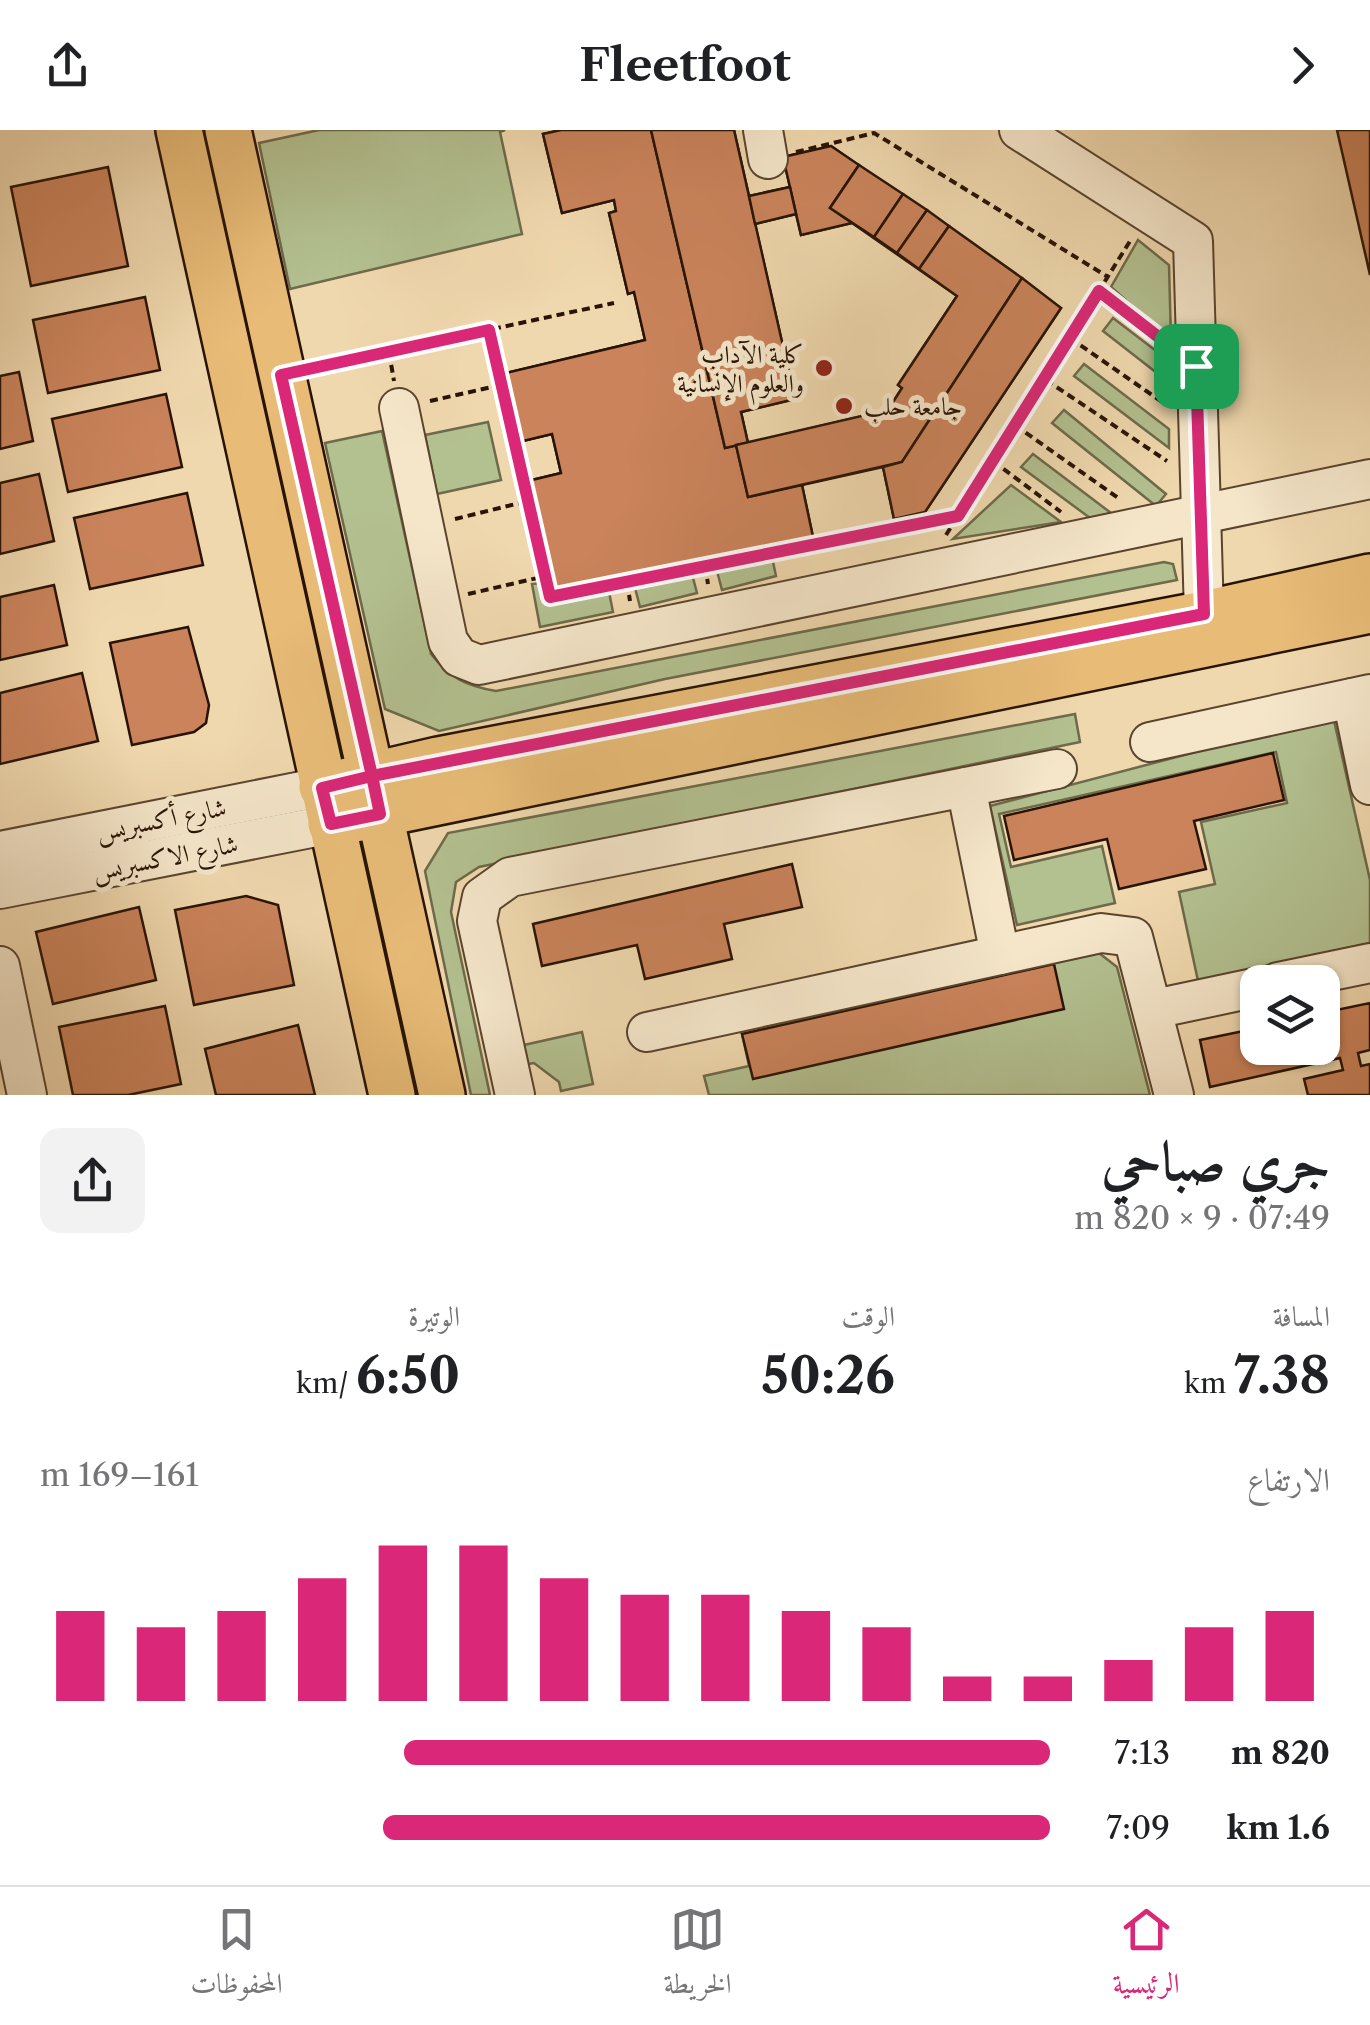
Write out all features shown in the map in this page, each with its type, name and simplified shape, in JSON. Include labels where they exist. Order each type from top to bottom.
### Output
[{"type":"main road","points":[[179,130],[392,1095]]},
{"type":"main road","points":[[228,130],[442,1095]]},
{"type":"main road","points":[[327,806],[1370,577]]},
{"type":"main road","points":[[376,795],[1370,610]]},
{"type":"street","points":[[1019,130],[1193,242],[1204,614]]},
{"type":"street","points":[[399,408],[448,641],[459,657],[479,665],[1158,526],[1200,500],[1370,478]]},
{"type":"street","points":[[1150,742],[1361,696],[1370,786]]},
{"type":"street","points":[[514,1095],[477,921],[482,897],[510,878],[1057,769]]},
{"type":"street","points":[[966,787],[1000,955]]},
{"type":"street","name":"شارع أكسبريس","points":[[0,851],[327,806]]},
{"type":"street","name":"شارع الاكسبريس","points":[[0,889],[327,806]]},
{"type":"street","points":[[647,1032],[1101,933],[1133,937],[1174,1095]]},
{"type":"street","points":[[1340,969],[1370,962]]},
{"type":"street","points":[[0,966],[27,1095]]},
{"type":"street","points":[[1154,1009],[1240,991]]},
{"type":"path","points":[[766,145],[874,133],[1108,276]]},
{"type":"path","points":[[921,575],[1148,213]]},
{"type":"path","points":[[1099,291],[1196,366]]},
{"type":"path","points":[[281,375],[614,303]]},
{"type":"path","points":[[489,330],[550,597],[958,516]]},
{"type":"path","points":[[1070,338],[1198,427]]},
{"type":"path","points":[[1044,378],[1200,500]]},
{"type":"path","points":[[399,408],[500,385]]},
{"type":"path","points":[[1015,425],[1158,526]]},
{"type":"path","points":[[993,461],[1097,538]]},
{"type":"path","points":[[424,527],[528,501]]},
{"type":"path","points":[[440,601],[546,576]]},
{"type":"green space","points":[[319,130],[505,130],[500,132],[522,234],[290,289],[259,143]]},
{"type":"green space","points":[[1138,240],[1169,265],[1171,340],[1111,287]]},
{"type":"green space","points":[[1113,318],[1172,363],[1171,384],[1103,331]]},
{"type":"green space","points":[[1084,364],[1169,429],[1169,448],[1074,376]]},
{"type":"green space","points":[[1064,410],[1166,494],[1156,506],[1052,423]]},
{"type":"green space","points":[[488,422],[501,480],[437,494],[425,435]]},
{"type":"green space","points":[[382,431],[431,654],[459,680],[496,691],[1164,562],[1173,564],[1177,580],[665,679],[439,731],[385,709],[325,443]]},
{"type":"green space","points":[[1033,454],[1111,513],[1090,518],[1021,467]]},
{"type":"green space","points":[[1011,485],[1061,522],[953,539]]},
{"type":"green space","points":[[772,557],[776,576],[722,590],[717,571]]},
{"type":"green space","points":[[692,574],[697,593],[640,607],[635,588]]},
{"type":"green space","points":[[542,583],[547,605],[609,592],[613,612],[540,627],[532,584]]},
{"type":"green space","points":[[1075,714],[1080,742],[479,867],[456,882],[451,912],[490,1095],[471,1095],[425,871],[448,833]]},
{"type":"green space","points":[[1333,716],[1370,880],[1370,943],[1270,965],[1240,965],[1240,972],[1198,981],[1179,892],[1215,884],[1201,822],[1287,803],[1276,752],[999,814],[1011,867],[1102,846],[1115,903],[1017,925],[990,806]]},
{"type":"green space","points":[[1099,953],[1117,967],[1150,1095],[709,1095],[704,1076],[749,1066],[742,1034]]},
{"type":"green space","points":[[582,1032],[593,1084],[561,1091],[559,1082],[534,1063],[528,1064],[524,1045]]},
{"type":"building","points":[[561,130],[734,130],[749,196],[790,187],[783,157],[831,146],[1061,308],[925,512],[894,519],[883,467],[802,485],[813,537],[556,591],[532,480],[561,473],[552,434],[523,441],[506,373],[645,340],[634,292],[628,294],[609,213],[616,211],[614,200],[562,213],[543,134]],"holes":[[[796,214],[801,235],[852,223],[957,296],[898,385],[902,388],[888,410],[748,443],[741,412],[795,399],[755,224]]]},
{"type":"building","points":[[561,130],[651,130],[725,448],[736,445],[748,497],[802,485],[813,537],[556,591],[532,480],[561,473],[552,434],[523,441],[506,373],[645,340],[634,292],[628,294],[609,213],[616,211],[614,200],[562,213],[543,134]]},
{"type":"building","points":[[651,130],[734,130],[795,399],[741,412],[748,443],[725,448]]},
{"type":"building","points":[[1337,130],[1370,130],[1370,275]]},
{"type":"building","points":[[831,146],[859,165],[830,208],[852,223],[801,235],[783,157]]},
{"type":"building","points":[[859,165],[903,194],[874,237],[830,208]]},
{"type":"building","points":[[108,167],[128,266],[31,286],[11,187]]},
{"type":"building","points":[[790,187],[796,214],[755,224],[749,196]]},
{"type":"building","points":[[903,194],[927,210],[897,253],[874,237]]},
{"type":"building","points":[[927,210],[949,226],[919,269],[897,253]]},
{"type":"building","points":[[949,226],[1022,278],[902,462],[748,497],[736,445],[888,410],[902,388],[898,385],[957,296],[919,269]]},
{"type":"building","points":[[1022,278],[1061,308],[925,512],[894,519],[883,467],[902,462]]},
{"type":"building","points":[[145,297],[160,370],[48,393],[33,320]]},
{"type":"building","points":[[19,372],[33,441],[0,449],[0,376]]},
{"type":"building","points":[[166,394],[182,467],[68,492],[52,419]]},
{"type":"building","points":[[39,474],[54,541],[0,554],[0,483]]},
{"type":"building","points":[[187,493],[203,565],[90,589],[74,518]]},
{"type":"building","points":[[54,585],[67,645],[0,660],[0,597]]},
{"type":"building","points":[[188,627],[209,705],[206,723],[194,732],[132,745],[110,643]]},
{"type":"building","points":[[82,673],[98,741],[0,764],[0,693]]},
{"type":"building","points":[[1273,753],[1284,800],[1194,821],[1206,869],[1119,889],[1107,839],[1014,860],[1004,816]]},
{"type":"building","points":[[792,864],[802,907],[724,924],[732,959],[645,979],[637,945],[542,966],[533,924]]},
{"type":"building","points":[[246,896],[278,905],[294,985],[194,1005],[175,910]]},
{"type":"building","points":[[139,907],[156,980],[53,1004],[36,932]]},
{"type":"building","points":[[1054,964],[1064,1009],[753,1079],[742,1034]]},
{"type":"building","points":[[1370,1003],[1370,1050],[1358,1053],[1361,1066],[1370,1064],[1370,1095],[1308,1095],[1304,1079],[1343,1070],[1340,1009]]},
{"type":"building","points":[[165,1006],[181,1084],[128,1095],[73,1095],[59,1027]]},
{"type":"building","points":[[298,1025],[315,1095],[216,1095],[205,1049]]},
{"type":"building","points":[[1240,1032],[1240,1065],[1309,1065],[1210,1087],[1200,1040]]},
{"type":"place","name":"كلية الآداب والعلوم الإنسانية","points":[[824,368]]},
{"type":"place","name":"جامعة حلب","points":[[844,406]]},
{"type":"route","points":[[1196,366],[1099,291],[958,516],[550,597],[489,330],[281,375],[372,776],[322,788],[331,824],[380,814],[372,776],[438,760],[1204,614],[1196,366]]}]
